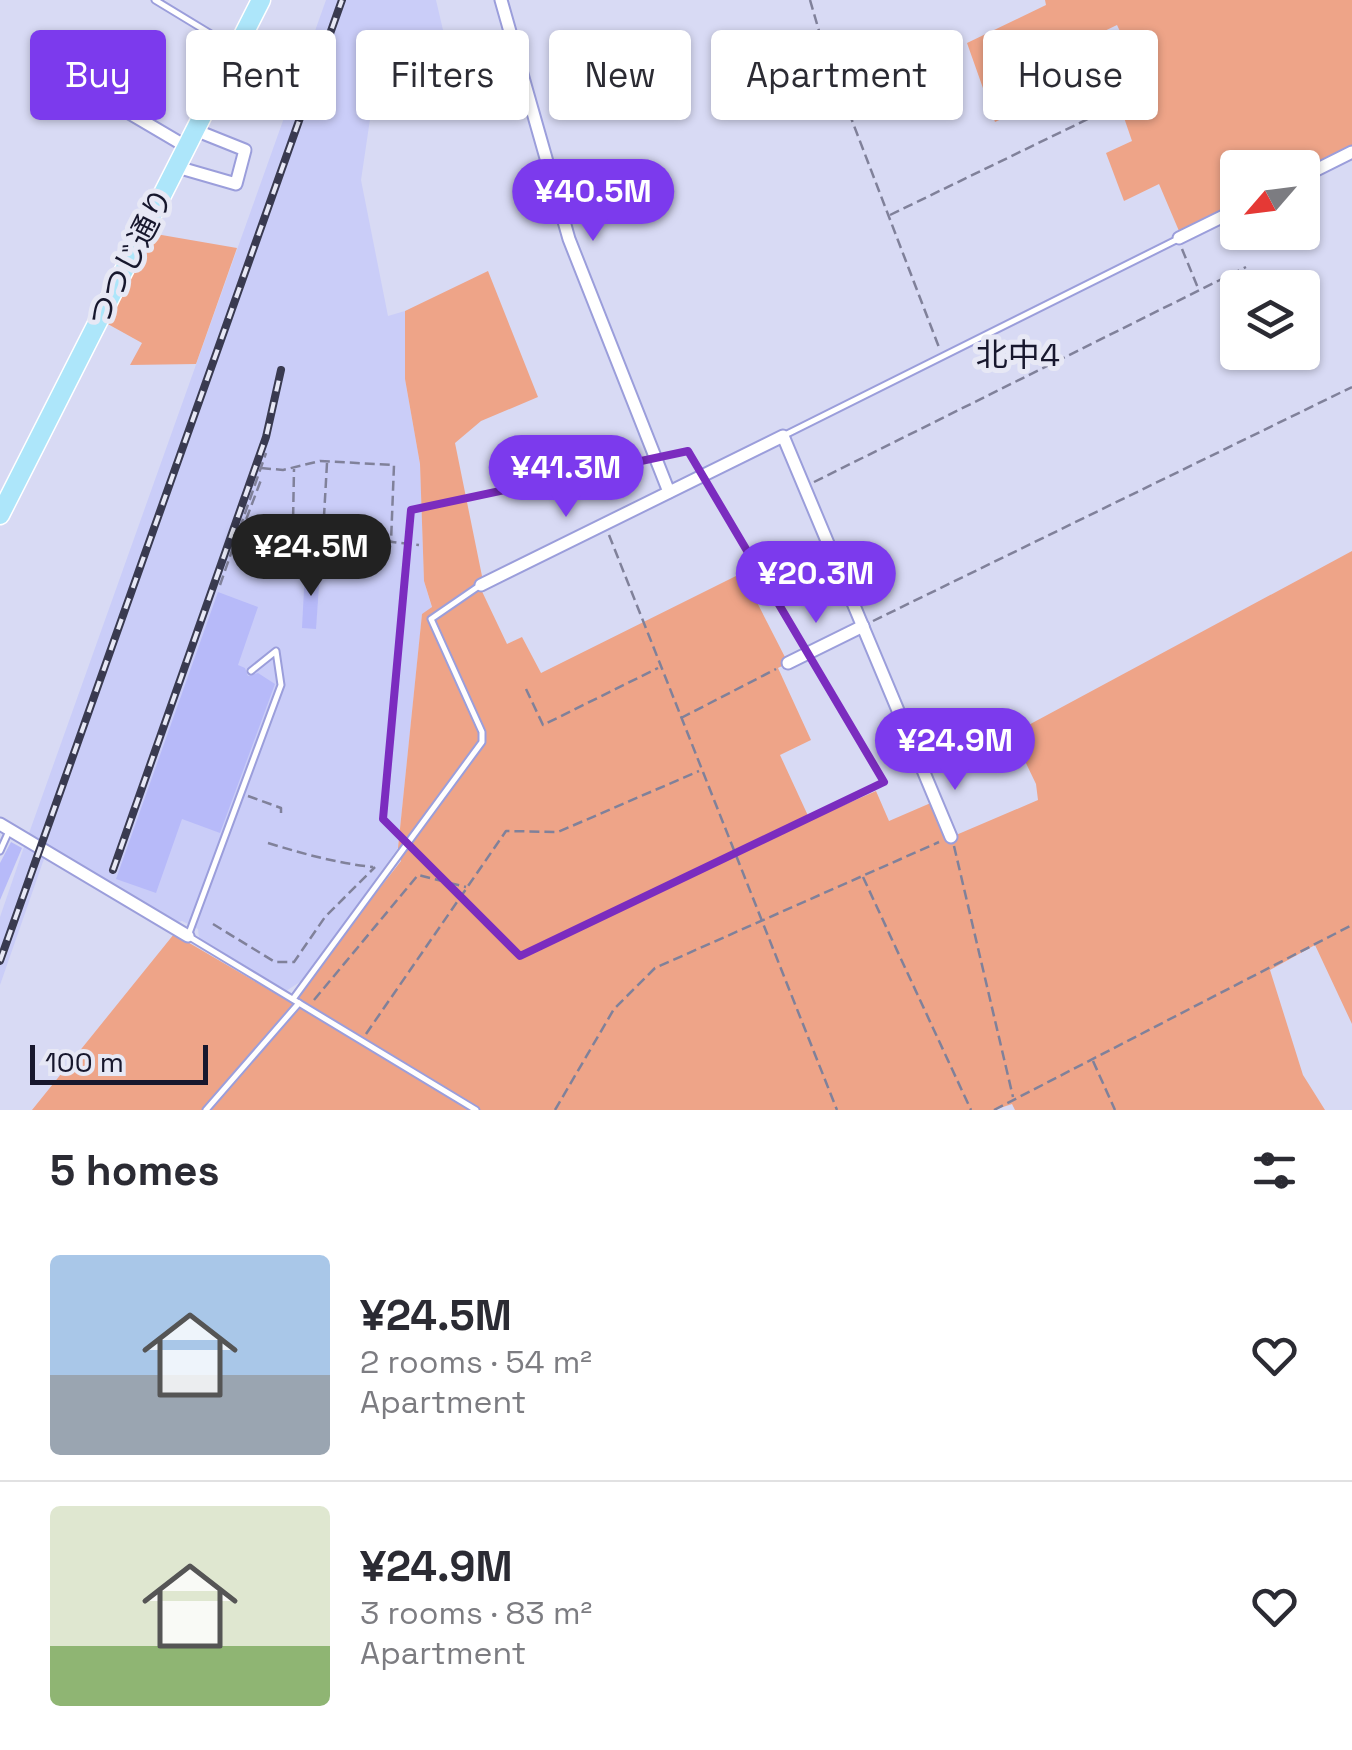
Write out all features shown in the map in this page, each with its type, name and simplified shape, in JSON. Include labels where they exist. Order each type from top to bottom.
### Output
[{"type":"main road","name":"つつじ通り","points":[[246,30],[261,0]]},
{"type":"main road","name":"つつじ通り","points":[[0,515],[200,120]]},
{"type":"street","points":[[501,0],[569,239],[669,492]]},
{"type":"street","points":[[152,120],[191,138],[245,150],[236,184],[177,166]]},
{"type":"street","points":[[1320,168],[1352,152]]},
{"type":"street","points":[[1179,238],[1220,218]]},
{"type":"street","points":[[482,585],[782,436],[951,837]]},
{"type":"street","points":[[788,663],[863,626]]},
{"type":"street","points":[[5,827],[188,936]]},
{"type":"lane","points":[[155,0],[205,30]]},
{"type":"lane","points":[[782,436],[1179,238]]},
{"type":"lane","points":[[206,1110],[296,1000],[482,742],[482,732],[431,619],[482,585]]},
{"type":"lane","points":[[251,671],[276,651],[280,685],[188,936],[476,1110]]},
{"type":"lane","points":[[0,851],[5,827]]},
{"type":"path","points":[[810,0],[838,96],[848,110],[943,356]]},
{"type":"path","points":[[888,216],[1084,120]]},
{"type":"path","points":[[1179,238],[1198,290]]},
{"type":"path","points":[[804,488],[1246,267]]},
{"type":"path","points":[[863,626],[1352,387]]},
{"type":"path","points":[[261,480],[220,585],[266,453]]},
{"type":"path","points":[[262,468],[328,462],[394,465],[392,542]]},
{"type":"path","points":[[328,462],[323,534],[420,544]]},
{"type":"path","points":[[292,577],[294,466]]},
{"type":"path","points":[[605,524],[837,1110]]},
{"type":"path","points":[[680,719],[788,663]]},
{"type":"path","points":[[526,690],[543,726],[660,668]]},
{"type":"path","points":[[362,1041],[506,832],[558,832],[700,770]]},
{"type":"path","points":[[242,794],[280,808],[281,814]]},
{"type":"path","points":[[555,1110],[614,1009],[654,968],[951,837],[1014,1097]]},
{"type":"path","points":[[213,924],[275,962],[294,962],[340,900],[375,867],[322,862],[298,849],[268,843]]},
{"type":"path","points":[[308,1008],[418,875],[467,888]]},
{"type":"path","points":[[863,876],[971,1110]]},
{"type":"path","points":[[994,1110],[1006,1108],[1014,1097],[1352,925]]},
{"type":"path","points":[[1092,1060],[1115,1110]]},
{"type":"highlighted area","points":[[688,451],[884,782],[520,956],[383,819],[411,510]]},
{"type":"shaded area","points":[[326,0],[436,0],[443,30],[356,30],[356,120],[370,120],[361,180],[388,316],[405,311],[405,379],[420,464],[424,581],[432,608],[422,615],[398,848],[303,980],[286,991],[199,939],[198,929],[182,921],[174,923],[28,836],[283,120],[336,120],[336,30],[315,30]]},
{"type":"shaded area","points":[[1045,0],[1352,0],[1352,147],[1320,163],[1320,150],[1220,150],[1220,212],[1179,231],[1159,184],[1124,201],[1106,153],[1132,141],[1125,120],[1158,120],[1158,30],[1119,30],[1117,25],[1107,30],[994,30],[1046,5]]},
{"type":"shaded area","points":[[983,35],[983,88],[967,43]]},
{"type":"shaded area","points":[[150,233],[237,248],[196,364],[130,365],[142,343],[106,323]]},
{"type":"shaded area","points":[[488,271],[538,397],[481,421],[455,443],[483,581],[478,583],[507,644],[522,637],[541,673],[742,573],[788,663],[778,668],[811,740],[780,755],[810,820],[876,791],[889,821],[933,802],[949,838],[1038,800],[1036,784],[1012,734],[1352,551],[1352,1024],[1315,945],[1270,970],[1303,1075],[1325,1110],[1015,1110],[1012,1104],[994,1110],[32,1110],[174,934],[290,1002],[401,861],[398,848],[422,614],[432,607],[424,581],[420,464],[405,379],[405,311]]},
{"type":"shaded area","points":[[25,844],[45,856],[0,985],[0,917]]},
{"type":"building","points":[[305,570],[320,571],[316,629],[302,628]]},
{"type":"building","points":[[218,592],[258,607],[238,665],[245,668],[248,676],[258,673],[275,684],[220,833],[182,819],[156,893],[116,879]]},
{"type":"building","points":[[11,842],[22,848],[0,900],[0,863]]},
{"type":"railway","points":[[0,961],[342,0]]},
{"type":"railway","points":[[113,870],[266,437],[281,370]]},
{"type":"district","name":"北中4","points":[[1018,355]]}]
